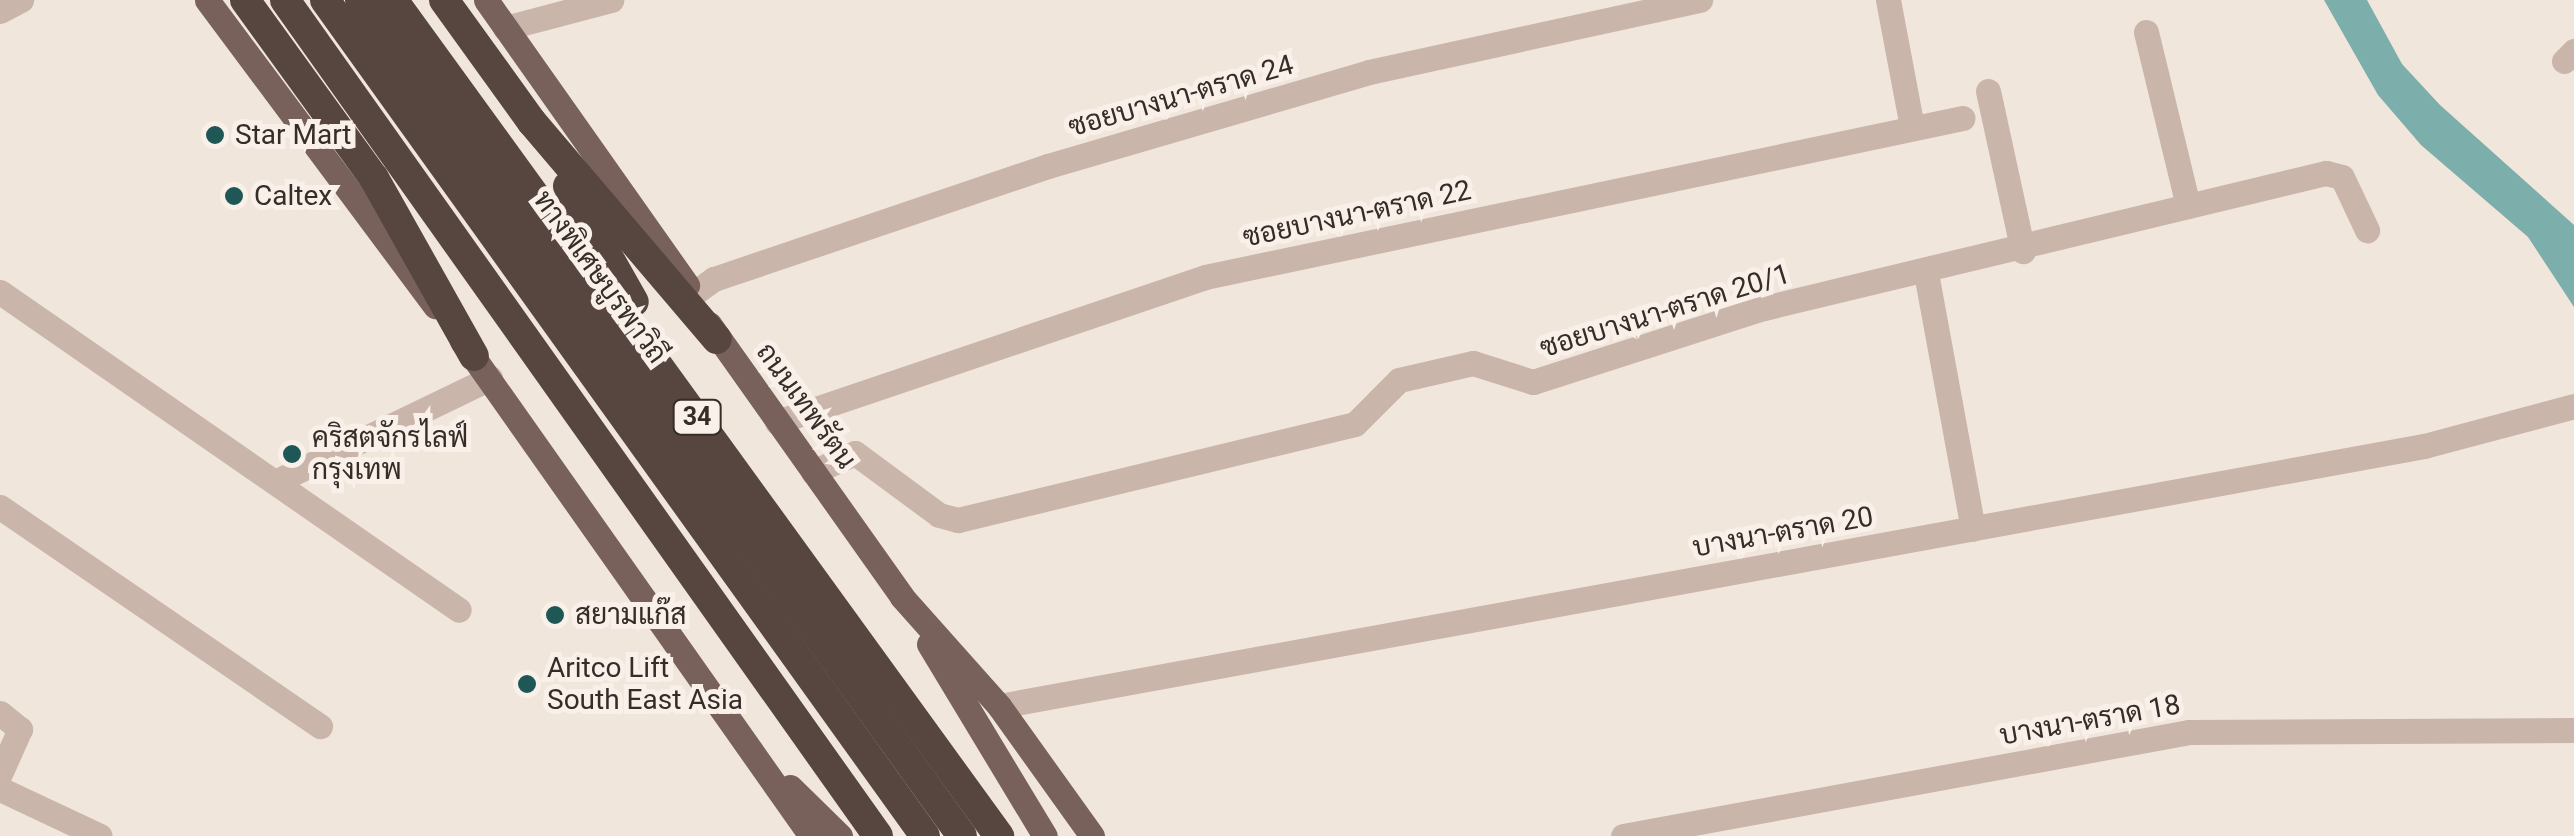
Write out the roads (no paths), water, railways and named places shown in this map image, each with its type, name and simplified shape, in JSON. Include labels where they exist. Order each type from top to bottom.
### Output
[{"type":"highway","points":[[245,0],[374,178],[562,387]]},
{"type":"highway","points":[[285,0],[878,836]]},
{"type":"highway","points":[[324,0],[925,836]]},
{"type":"highway","name":"ทางพิเศษบูรพาวิถี","points":[[360,0],[962,836]]},
{"type":"highway","name":"34","points":[[393,0],[999,836]]},
{"type":"highway","points":[[444,0],[532,122],[717,339]]},
{"type":"highway","points":[[532,122],[706,430]]},
{"type":"highway","points":[[374,178],[482,367]]},
{"type":"main road","points":[[207,0],[482,367],[810,836]]},
{"type":"main road","name":"ถนนเทพรัตน","points":[[486,0],[693,294],[717,339],[902,597],[999,706],[1092,836]]},
{"type":"main road","points":[[902,597],[1046,836]]},
{"type":"main road","points":[[746,744],[840,836]]},
{"type":"street","points":[[0,12],[22,0]]},
{"type":"street","points":[[505,28],[612,0]]},
{"type":"street","name":"ซอยบางนา-ตราด 24","points":[[693,294],[714,279],[1048,166],[1369,72],[1700,0]]},
{"type":"street","points":[[1888,0],[1912,127]]},
{"type":"street","points":[[2146,32],[2188,206]]},
{"type":"street","points":[[1988,91],[2023,250]]},
{"type":"street","name":"ซอยบางนา-ตราด 22","points":[[777,422],[1205,277],[1964,118]]},
{"type":"street","name":"ซอยบางนา-ตราด 20/1","points":[[813,472],[855,454],[939,515],[958,520],[1355,424],[1400,380],[1473,363],[1533,382],[1764,308],[1926,273],[2334,173],[2367,230]]},
{"type":"street","points":[[1926,273],[1973,529]]},
{"type":"street","points":[[0,292],[459,610]]},
{"type":"street","points":[[276,482],[482,367]]},
{"type":"street","name":"บางนา-ตราด 20","points":[[999,706],[2424,446],[2574,406]]},
{"type":"street","points":[[0,507],[320,726]]},
{"type":"street","points":[[0,713],[20,729],[0,774]]},
{"type":"street","name":"บางนา-ตราด 18","points":[[1623,836],[2189,732],[2574,730]]},
{"type":"street","points":[[0,789],[100,836]]},
{"type":"water","points":[[2324,0],[2367,0],[2402,64],[2440,105],[2574,225],[2574,307],[2528,237],[2421,145],[2378,95]]},
{"type":"place","name":"Star Mart","points":[[215,135]]},
{"type":"place","name":"Caltex","points":[[234,196]]},
{"type":"place","name":"คริสตจักรไลฟ์ กรุงเทพ","points":[[292,454]]},
{"type":"place","name":"สยามแก๊ส","points":[[555,615]]},
{"type":"place","name":"Aritco Lift South East Asia","points":[[527,684]]}]
